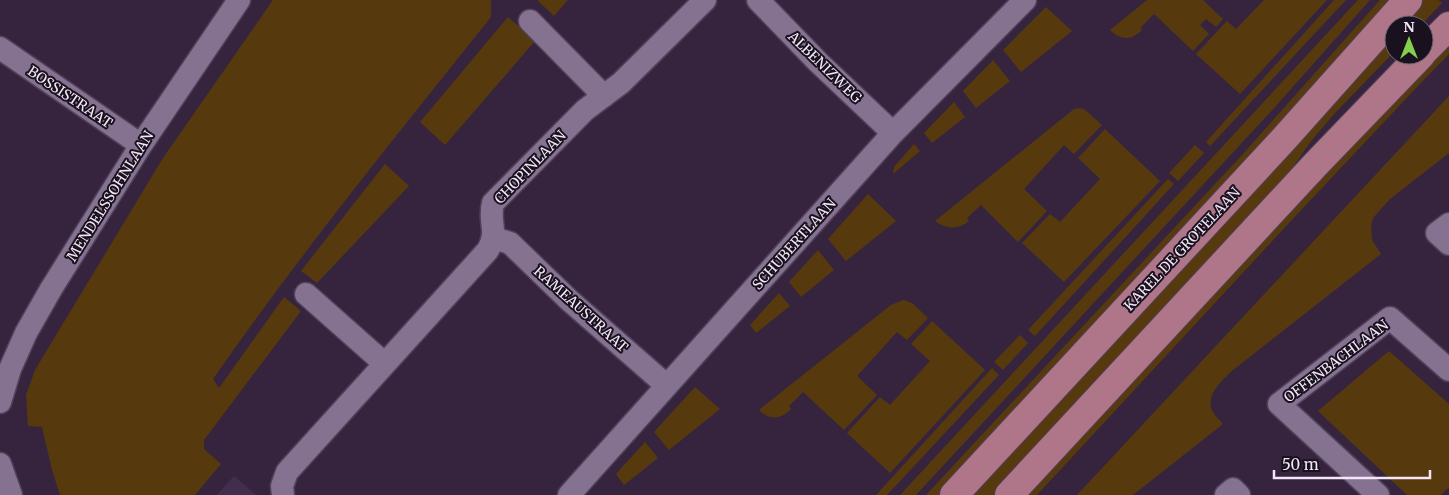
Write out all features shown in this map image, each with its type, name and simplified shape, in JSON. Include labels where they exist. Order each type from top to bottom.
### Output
[{"type":"main road","name":"KAREL DE GROTELAAN","points":[[954,495],[1276,148],[1408,0]]},
{"type":"main road","points":[[1434,42],[1449,26]]},
{"type":"main road","points":[[1009,495],[1308,172],[1411,65]]},
{"type":"street","name":"MENDELSSOHNLAAN","points":[[0,402],[10,369],[26,332],[51,289],[141,145],[240,0]]},
{"type":"street","name":"CHOPINLAAN","points":[[494,238],[490,212],[493,203],[585,110],[621,83],[705,0]]},
{"type":"street","name":"ALBENIZWEG","points":[[758,0],[818,62],[893,133]]},
{"type":"street","name":"SCHUBERTLAAN","points":[[569,495],[893,133],[1025,0]]},
{"type":"street","points":[[530,21],[604,96]]},
{"type":"street","name":"BOSSISTRAAT","points":[[0,48],[141,145]]},
{"type":"street","points":[[1449,224],[1437,233],[1449,244]]},
{"type":"street","points":[[282,490],[287,472],[488,250],[494,238]]},
{"type":"street","name":"RAMEAUSTRAAT","points":[[494,238],[510,243],[569,300],[666,385]]},
{"type":"street","points":[[306,294],[385,364]]},
{"type":"street","name":"OFFENBACHLAAN","points":[[1378,495],[1279,404],[1390,318],[1449,370]]},
{"type":"street","points":[[0,464],[11,495]]},
{"type":"street","points":[[1226,495],[1233,489],[1239,495]]},
{"type":"shaded area","points":[[273,0],[491,0],[491,17],[314,241],[213,379],[219,388],[284,297],[301,311],[204,440],[204,449],[221,464],[195,495],[60,495],[42,427],[28,426],[26,395],[35,370],[163,158]]},
{"type":"shaded area","points":[[537,0],[568,0],[554,16]]},
{"type":"shaded area","points":[[1147,0],[1203,0],[1223,19],[1216,27],[1206,19],[1200,25],[1209,34],[1193,51],[1154,14],[1140,28],[1142,30],[1134,36],[1126,38],[1118,36],[1110,30]]},
{"type":"shaded area","points":[[1264,0],[1327,0],[1240,94],[1196,54],[1227,21],[1236,29]]},
{"type":"shaded area","points":[[1334,0],[1346,0],[1210,146],[1206,142]]},
{"type":"shaded area","points":[[1358,0],[1370,0],[1275,107],[916,495],[900,495]]},
{"type":"shaded area","points":[[1380,0],[1392,0],[1342,58],[939,495],[926,495],[1242,155]]},
{"type":"shaded area","points":[[1421,0],[1438,0],[1442,3],[1431,15],[1408,15]]},
{"type":"shaded area","points":[[1046,7],[1072,31],[1021,72],[1003,50]]},
{"type":"shaded area","points":[[508,17],[535,41],[445,145],[420,122]]},
{"type":"shaded area","points":[[1449,41],[1449,54],[1289,223],[1037,495],[1024,495],[1427,65],[1434,65],[1434,57]]},
{"type":"shaded area","points":[[1384,43],[1384,62],[1312,140],[1281,184],[994,495],[969,495]]},
{"type":"shaded area","points":[[993,60],[1010,81],[976,108],[963,91]]},
{"type":"shaded area","points":[[1449,96],[1449,153],[1390,199],[1373,218],[1371,227],[1372,240],[1381,254],[1233,370],[1220,383],[1213,394],[1211,406],[1214,414],[1223,424],[1133,495],[1077,495]]},
{"type":"shaded area","points":[[954,102],[965,117],[932,143],[924,133]]},
{"type":"shaded area","points":[[1074,109],[1084,109],[1102,125],[1074,154],[1064,145],[1024,189],[1047,211],[1018,242],[981,205],[967,218],[969,221],[961,226],[948,227],[935,221]]},
{"type":"shaded area","points":[[1105,129],[1160,181],[1064,282],[1022,243],[1050,214],[1060,222],[1100,179],[1078,158]]},
{"type":"shaded area","points":[[914,144],[920,151],[893,174],[894,167]]},
{"type":"shaded area","points":[[1195,145],[1204,153],[1178,181],[1169,173]]},
{"type":"shaded area","points":[[385,164],[409,186],[317,283],[301,271]]},
{"type":"shaded area","points":[[1168,179],[1174,184],[1035,336],[1028,330]]},
{"type":"shaded area","points":[[868,194],[896,221],[846,261],[828,239]]},
{"type":"shaded area","points":[[818,250],[834,270],[801,297],[789,282]]},
{"type":"shaded area","points":[[779,293],[790,306],[756,333],[750,325]]},
{"type":"shaded area","points":[[903,300],[912,303],[928,318],[907,340],[897,332],[857,376],[877,395],[844,430],[803,392],[789,406],[791,409],[780,417],[767,416],[759,410],[891,305]]},
{"type":"shaded area","points":[[932,321],[985,370],[890,473],[847,433],[880,397],[890,405],[930,361],[911,344]]},
{"type":"shaded area","points":[[1020,335],[1028,343],[1003,370],[994,362]]},
{"type":"shaded area","points":[[1389,351],[1449,404],[1449,487],[1441,495],[1407,495],[1318,411]]},
{"type":"shaded area","points":[[992,368],[999,375],[887,495],[876,495]]},
{"type":"shaded area","points":[[695,387],[720,409],[669,450],[654,432]]},
{"type":"shaded area","points":[[645,442],[658,458],[624,485],[616,474]]},
{"type":"shaded area","points":[[234,476],[256,495],[217,495]]}]
